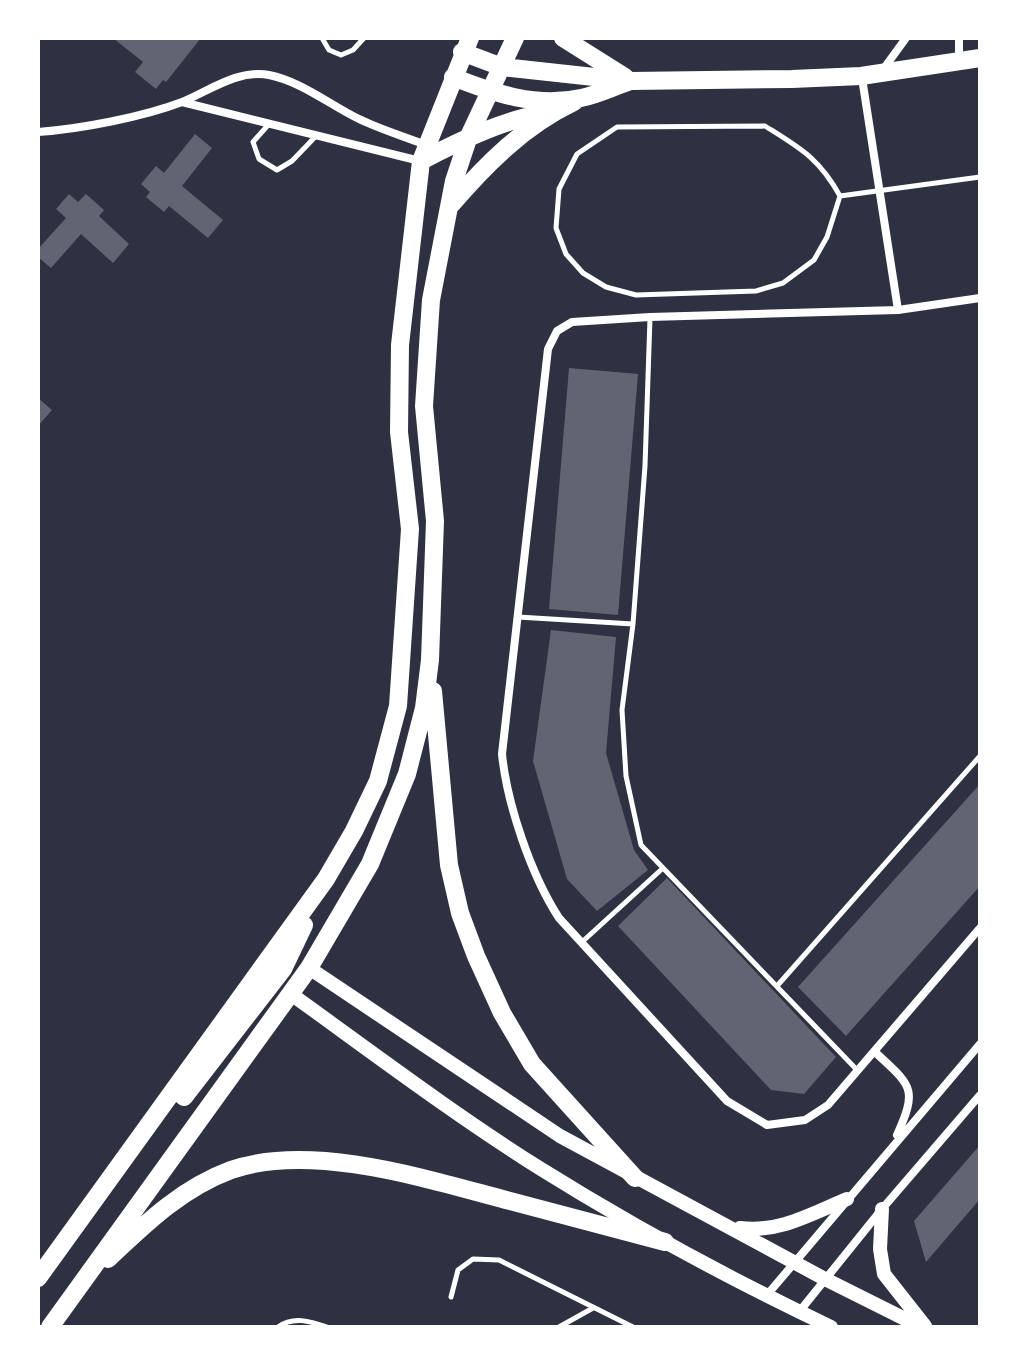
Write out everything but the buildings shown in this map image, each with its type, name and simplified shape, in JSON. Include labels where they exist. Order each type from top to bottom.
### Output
[{"type":"main road","points":[[51,1327],[309,968],[370,864],[407,774],[424,708],[430,660],[435,521],[424,406],[431,300],[447,209],[469,136],[515,38]]},
{"type":"main road","points":[[563,38],[631,81]]},
{"type":"main road","points":[[152,1121],[179,1104],[283,969],[378,781],[398,706],[410,529],[399,432],[400,345],[429,153],[466,45],[502,67],[631,81],[861,76],[980,58]]},
{"type":"main road","points":[[453,77],[490,92],[532,100],[580,99]]},
{"type":"main road","points":[[447,209],[483,168],[515,139],[557,110],[631,81]]},
{"type":"main road","points":[[429,153],[527,115],[557,110]]},
{"type":"main road","points":[[429,153],[461,161]]},
{"type":"main road","points":[[430,660],[449,865],[460,913],[476,956],[502,1013],[532,1064],[635,1178]]},
{"type":"main road","points":[[38,1278],[326,879]]},
{"type":"main road","points":[[283,969],[309,968]]},
{"type":"main road","points":[[283,969],[291,994]]},
{"type":"main road","points":[[74,1291],[180,1195],[224,1173],[260,1164],[310,1160],[409,1174],[665,1242]]},
{"type":"street","points":[[882,71],[906,38]]},
{"type":"street","points":[[959,38],[959,61]]},
{"type":"street","points":[[38,132],[66,130],[120,118],[182,102],[214,85],[266,74],[287,80],[429,153]]},
{"type":"street","points":[[861,76],[898,310]]},
{"type":"street","points":[[182,102],[317,135],[429,153]]},
{"type":"street","points":[[980,298],[898,310],[572,322],[557,331],[548,349],[502,754],[504,779],[541,891],[559,918],[727,1101],[767,1125],[805,1120],[828,1105],[980,928]]},
{"type":"street","points":[[309,968],[560,1136],[825,1279],[923,1327]]},
{"type":"street","points":[[291,994],[540,1169],[665,1242],[831,1327]]},
{"type":"street","points":[[767,1295],[980,1044]]},
{"type":"street","points":[[875,1052],[902,1078],[910,1092],[908,1111],[894,1144]]},
{"type":"street","points":[[799,1312],[980,1095]]},
{"type":"street","points":[[728,1226],[756,1230],[777,1228],[847,1199]]},
{"type":"street","points":[[882,1209],[880,1249],[884,1274],[923,1327]]},
{"type":"lane","points":[[322,38],[329,50],[341,55],[353,50],[364,38]]},
{"type":"lane","points":[[269,124],[253,142],[259,159],[277,170],[292,161],[317,135]]},
{"type":"lane","points":[[765,126],[808,153],[829,175],[840,196],[827,237],[814,260],[783,283],[756,291],[636,295],[606,287],[583,273],[566,254],[556,228],[559,189],[577,154],[617,127],[765,126]]},
{"type":"lane","points":[[840,196],[980,177]]},
{"type":"lane","points":[[650,317],[645,466],[633,624],[622,710],[625,764],[641,845],[858,1071]]},
{"type":"lane","points":[[517,617],[633,624]]},
{"type":"lane","points":[[777,987],[980,756]]},
{"type":"lane","points":[[582,943],[663,868]]},
{"type":"lane","points":[[451,1297],[458,1270],[473,1259],[499,1260],[633,1327]]},
{"type":"lane","points":[[559,1327],[594,1308]]},
{"type":"lane","points":[[278,1327],[282,1323],[306,1319],[327,1327]]}]
